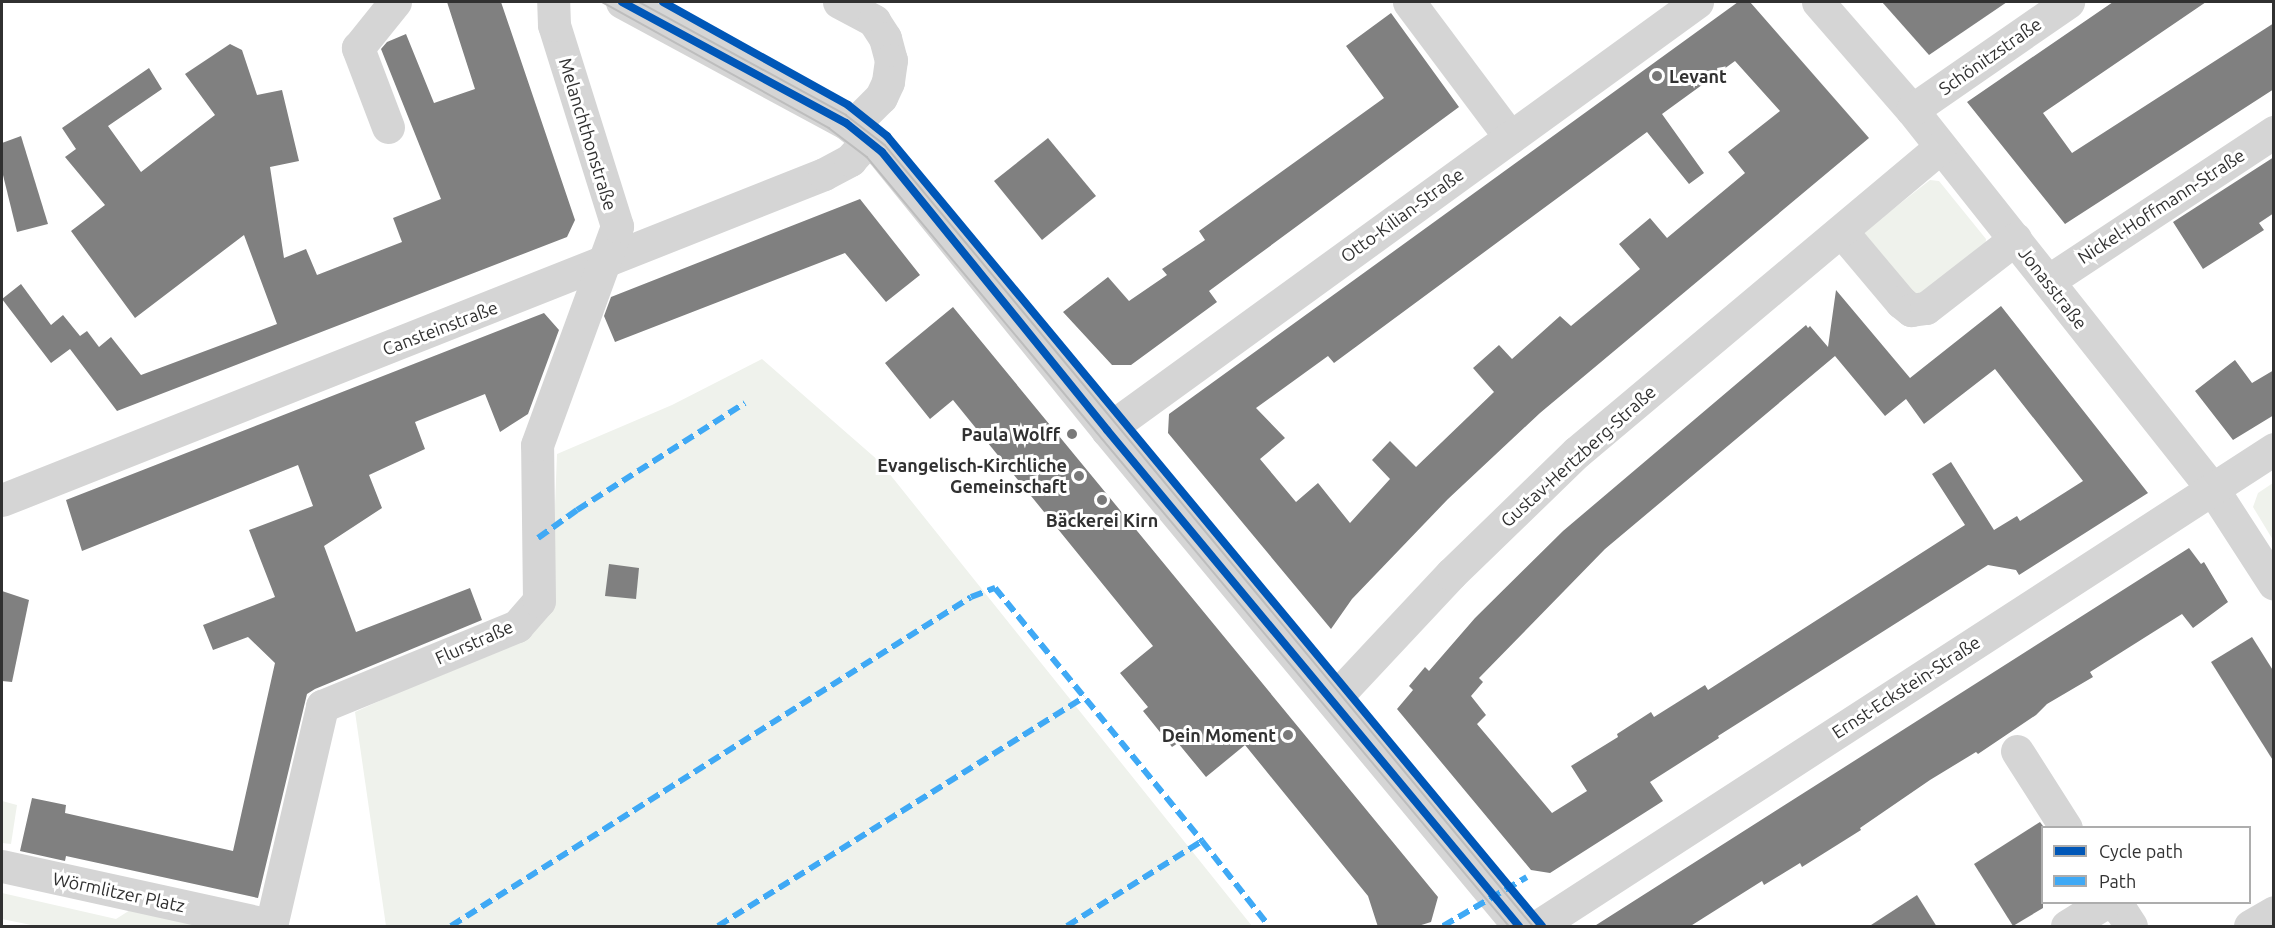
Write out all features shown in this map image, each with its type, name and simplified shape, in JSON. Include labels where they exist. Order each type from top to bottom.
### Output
[{"type":"street","points":[[388,127],[358,48],[395,2]]},
{"type":"street","name":"Melanchthonstraße","points":[[553,2],[554,25],[617,226],[601,264]]},
{"type":"street","points":[[622,2],[860,133],[882,152],[1107,430],[1519,927]]},
{"type":"street","name":"Cansteinstraße","points":[[2,500],[835,170],[850,160],[860,133],[888,82],[891,60],[885,38],[874,21],[839,2]]},
{"type":"street","points":[[1409,2],[1510,137]]},
{"type":"street","name":"Otto-Kilian-Straße","points":[[1107,430],[1697,2]]},
{"type":"street","name":"Jonasstraße","points":[[1818,2],[1912,110],[2212,488],[2274,584]]},
{"type":"street","name":"Schönitzstraße","points":[[1912,110],[2067,2]]},
{"type":"street","name":"Nickel-Hoffmann-Straße","points":[[2048,281],[2274,132]]},
{"type":"street","name":"Gustav-Hertzberg-Straße","points":[[1333,700],[1451,574],[1576,452],[1842,232],[1940,147]]},
{"type":"street","points":[[1842,232],[1901,302],[1911,310],[1926,308],[2015,239]]},
{"type":"street","name":"Flurstraße","points":[[271,926],[322,706],[517,626],[539,601],[537,445],[601,264]]},
{"type":"street","name":"Ernst-Eckstein-Straße","points":[[1538,927],[2274,449]]},
{"type":"street","points":[[2018,751],[2065,826]]},
{"type":"street","name":"Wörmlitzer Platz","points":[[2,866],[271,926]]},
{"type":"street","points":[[2067,927],[2105,904]]},
{"type":"street","points":[[2109,904],[2120,909],[2131,927]]},
{"type":"street","points":[[2250,927],[2274,912]]},
{"type":"shaded area","points":[[1930,180],[1939,181],[1986,239],[1985,249],[1919,299],[1860,235]]},
{"type":"shaded area","points":[[762,359],[880,462],[1252,926],[386,926],[355,712],[532,632],[551,610],[557,454],[672,405]]},
{"type":"shaded area","points":[[2273,483],[2273,540],[2253,507],[2258,493]]},
{"type":"shaded area","points":[[2,801],[17,805],[11,844],[2,843]]},
{"type":"shaded area","points":[[2,893],[116,919],[138,905],[234,926],[36,926],[2,919]]},
{"type":"building","points":[[447,2],[501,2],[575,220],[567,237],[117,411],[70,349],[51,363],[2,299],[21,284],[51,325],[63,315],[80,336],[87,331],[99,347],[111,337],[141,375],[277,324],[244,235],[135,318],[71,231],[105,205],[65,157],[76,149],[62,128],[149,68],[162,89],[108,126],[141,172],[215,115],[185,74],[230,44],[242,50],[257,95],[282,90],[299,161],[270,167],[284,258],[306,249],[317,275],[402,242],[393,218],[441,199],[381,49],[387,42],[406,34],[434,103],[475,89]]},
{"type":"building","points":[[1738,2],[1750,2],[1869,138],[1540,413],[1448,499],[1352,599],[1331,629],[1168,433],[1169,414]],"holes":[[[1735,61],[1780,111],[1728,152],[1745,173],[1667,238],[1650,218],[1619,244],[1640,269],[1571,326],[1560,316],[1512,359],[1499,345],[1473,368],[1494,392],[1416,467],[1390,441],[1372,460],[1390,479],[1350,523],[1318,483],[1296,502],[1260,459],[1285,438],[1256,408],[1328,356],[1334,363],[1647,132],[1689,184],[1704,173],[1662,114]]]},
{"type":"building","points":[[1882,2],[2007,2],[1929,55]]},
{"type":"building","points":[[2113,2],[2206,2],[2043,113],[2072,153],[2274,23],[2274,89],[2065,224],[1967,102]]},
{"type":"building","points":[[1391,13],[1459,107],[1209,291],[1217,302],[1131,365],[1112,365],[1063,312],[1108,277],[1129,301],[1167,275],[1162,269],[1205,240],[1199,231],[1384,98],[1346,46]]},
{"type":"building","points":[[21,136],[48,224],[17,232],[2,171],[2,143]]},
{"type":"building","points":[[1048,138],[1096,196],[1042,240],[994,181]]},
{"type":"building","points":[[2274,157],[2274,213],[2259,223],[2264,230],[2203,269],[2173,222]]},
{"type":"building","points":[[860,199],[920,275],[886,302],[845,253],[615,342],[604,316],[611,297]]},
{"type":"building","points":[[1836,290],[1910,378],[2001,306],[2148,493],[2019,575],[2016,570],[1988,565],[1718,736],[1719,738],[1650,782],[1663,801],[1550,873],[1531,870],[1397,709],[1413,690],[1409,686],[1425,667],[1429,671],[1475,618],[1563,531],[1806,325],[1808,328],[1810,326],[1828,347]],"holes":[[[1835,356],[1885,416],[1906,399],[1924,424],[1995,369],[2083,481],[2020,521],[2017,516],[1994,530],[1951,462],[1932,474],[1965,525],[1708,690],[1705,685],[1654,717],[1651,712],[1617,734],[1618,737],[1571,766],[1587,791],[1552,813],[1477,724],[1486,715],[1471,696],[1483,682],[1479,678],[1605,549]]]},
{"type":"building","points":[[953,307],[1438,897],[1431,922],[1415,927],[1378,927],[1368,896],[1245,745],[1206,777],[1178,743],[1172,747],[1143,711],[1148,707],[1120,673],[1153,646],[953,400],[930,419],[885,363]]},
{"type":"building","points":[[544,313],[559,330],[528,414],[500,432],[485,394],[415,422],[425,449],[369,475],[382,508],[324,546],[356,632],[470,588],[482,620],[307,694],[258,898],[66,856],[65,861],[20,851],[32,798],[66,805],[65,813],[233,851],[275,663],[248,637],[213,650],[203,625],[275,597],[249,530],[313,506],[298,465],[82,551],[66,500]]},
{"type":"building","points":[[2235,360],[2252,383],[2274,370],[2274,415],[2233,440],[2195,391]]},
{"type":"building","points":[[2189,548],[2201,564],[2204,562],[2228,602],[2193,628],[2182,614],[2090,672],[2093,677],[2047,704],[2036,715],[1978,754],[1976,752],[1930,780],[1860,828],[1861,830],[1802,867],[1800,863],[1764,885],[1762,881],[1689,927],[1593,927]]},
{"type":"building","points":[[609,564],[639,568],[636,599],[605,596]]},
{"type":"building","points":[[2,591],[29,600],[12,682],[2,681]]},
{"type":"building","points":[[2252,637],[2274,672],[2274,762],[2211,662]]},
{"type":"building","points":[[2040,822],[2043,826],[2041,826],[2041,904],[2043,908],[2013,926],[1974,864]]},
{"type":"building","points":[[1917,895],[1937,927],[1868,927]]},
{"type":"tram line","points":[[602,2],[829,128],[867,157],[1509,926]]},
{"type":"tram line","points":[[639,2],[846,115],[885,145],[1533,926]]},
{"type":"marked path","points":[[538,538],[577,510],[745,403]]},
{"type":"marked path","points":[[451,926],[971,597],[995,588],[1269,926]]},
{"type":"marked path","points":[[718,926],[1084,697]]},
{"type":"marked path","points":[[1067,926],[1202,841]]},
{"type":"marked path","points":[[1443,926],[1527,877]]},
{"type":"cycle path","points":[[622,2],[846,123],[882,152],[1107,430],[1519,926]]},
{"type":"cycle path","points":[[663,2],[848,105],[887,136],[1542,926]]},
{"type":"place","name":"Levant","points":[[1657,76]]},
{"type":"place","name":"Paula Wolff","points":[[1072,434]]},
{"type":"place","name":"Evangelisch-Kirchliche Gemeinschaft","points":[[1079,476]]},
{"type":"place","name":"Bäckerei Kirn","points":[[1102,500]]},
{"type":"place","name":"Dein Moment","points":[[1288,735]]}]
